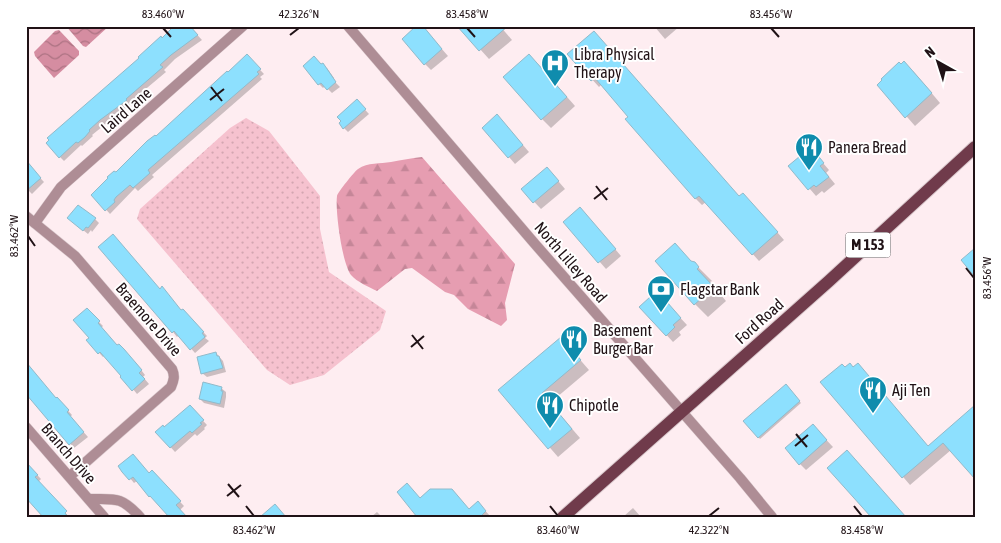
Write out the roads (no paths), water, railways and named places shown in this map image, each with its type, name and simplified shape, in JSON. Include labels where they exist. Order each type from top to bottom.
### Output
[{"type":"main road","name":"Ford Road","points":[[563,517],[829,281],[975,147]]},
{"type":"street","name":"Laird Lane","points":[[35,223],[61,187],[243,26]]},
{"type":"street","name":"North Lilley Road","points":[[348,26],[772,517]]},
{"type":"street","points":[[26,216],[35,223]]},
{"type":"street","name":"Braemore Drive","points":[[35,223],[75,256],[172,369],[174,374],[171,387],[70,476]]},
{"type":"street","name":"Branch Drive","points":[[26,427],[104,517]]},
{"type":"street","name":"Branch Drive","points":[[89,499],[118,500],[129,505],[140,517]]},
{"type":"water","points":[[66,26],[109,26],[86,47]]},
{"type":"water","points":[[59,30],[79,51],[79,55],[54,78],[35,56],[34,52],[55,31]]},
{"type":"place","name":"Libra Physical Therapy","points":[[555,87]]},
{"type":"place","name":"Panera Bread","points":[[809,171]]},
{"type":"place","name":"Flagstar Bank","points":[[661,313]]},
{"type":"place","name":"Basement Burger Bar","points":[[574,363]]},
{"type":"place","name":"Aji Ten","points":[[873,414]]},
{"type":"place","name":"Chipotle","points":[[550,429]]}]
